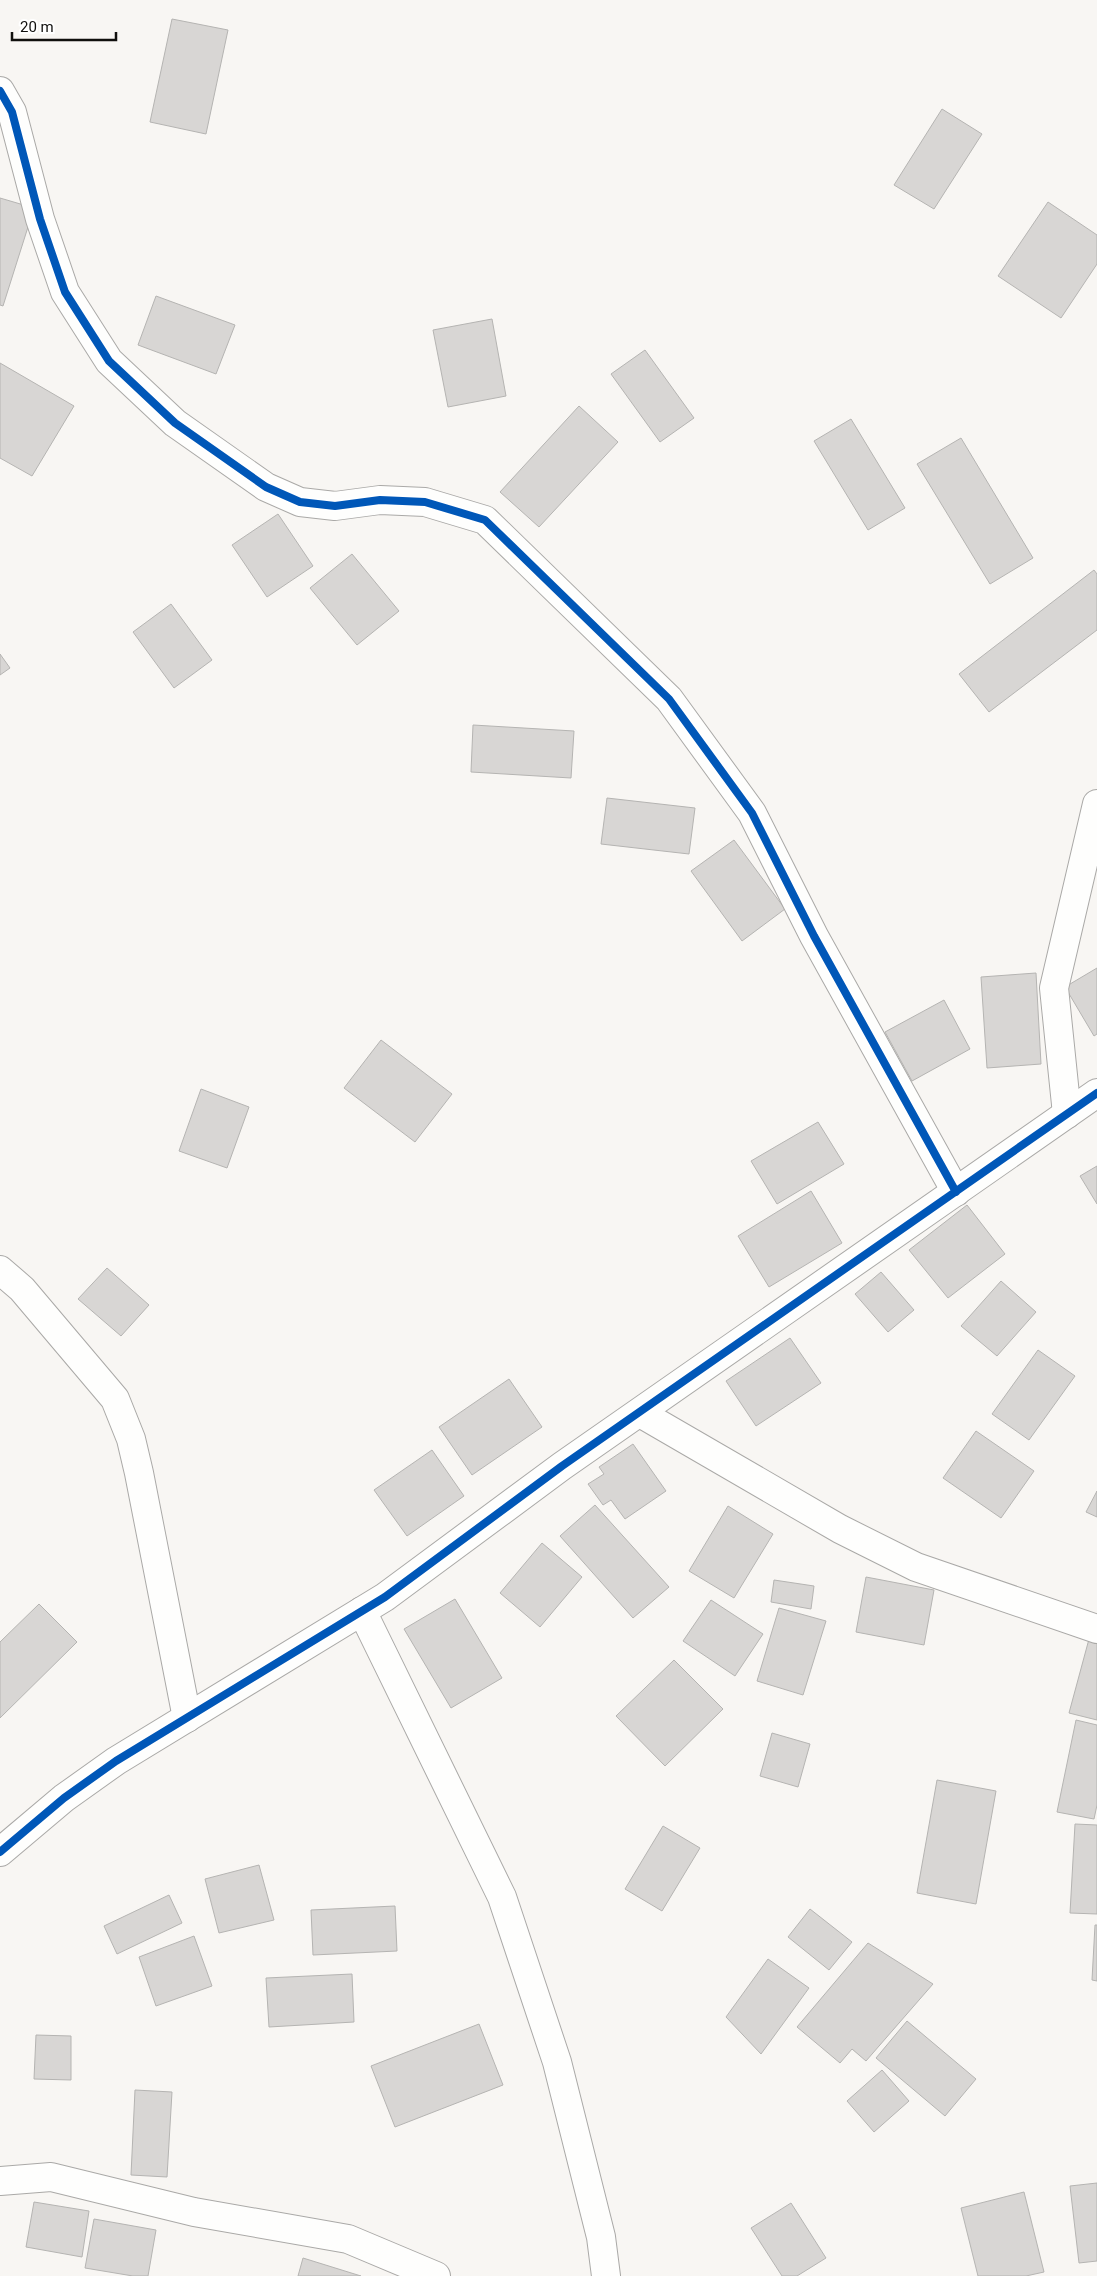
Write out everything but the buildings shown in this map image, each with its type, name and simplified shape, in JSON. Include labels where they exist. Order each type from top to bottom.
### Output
[{"type":"street","points":[[0,91],[12,112],[40,219],[66,292],[109,361],[175,423],[266,487],[300,502],[336,506],[380,500],[425,502],[485,520],[669,699],[752,813],[814,936],[956,1192]]},
{"type":"street","points":[[1067,1114],[1054,988],[1097,804]]},
{"type":"street","points":[[0,1852],[64,1798],[116,1761],[385,1597],[562,1466],[1097,1093]]},
{"type":"street","points":[[0,1270],[22,1288],[115,1399],[131,1439],[139,1473],[187,1718]]},
{"type":"street","points":[[640,1413],[840,1529],[916,1567],[1097,1629]]},
{"type":"street","points":[[362,1611],[502,1897],[557,2062],[601,2237],[606,2276]]},
{"type":"street","points":[[0,2181],[51,2177],[194,2212],[348,2239],[436,2276]]},
{"type":"cycle path","points":[[0,91],[12,112],[40,219],[65,292],[109,361],[175,423],[266,487],[300,502],[335,506],[380,500],[425,502],[485,520],[669,699],[752,813],[814,936],[956,1192]]},
{"type":"cycle path","points":[[0,1852],[64,1798],[116,1761],[385,1597],[562,1466],[1097,1093]]}]
